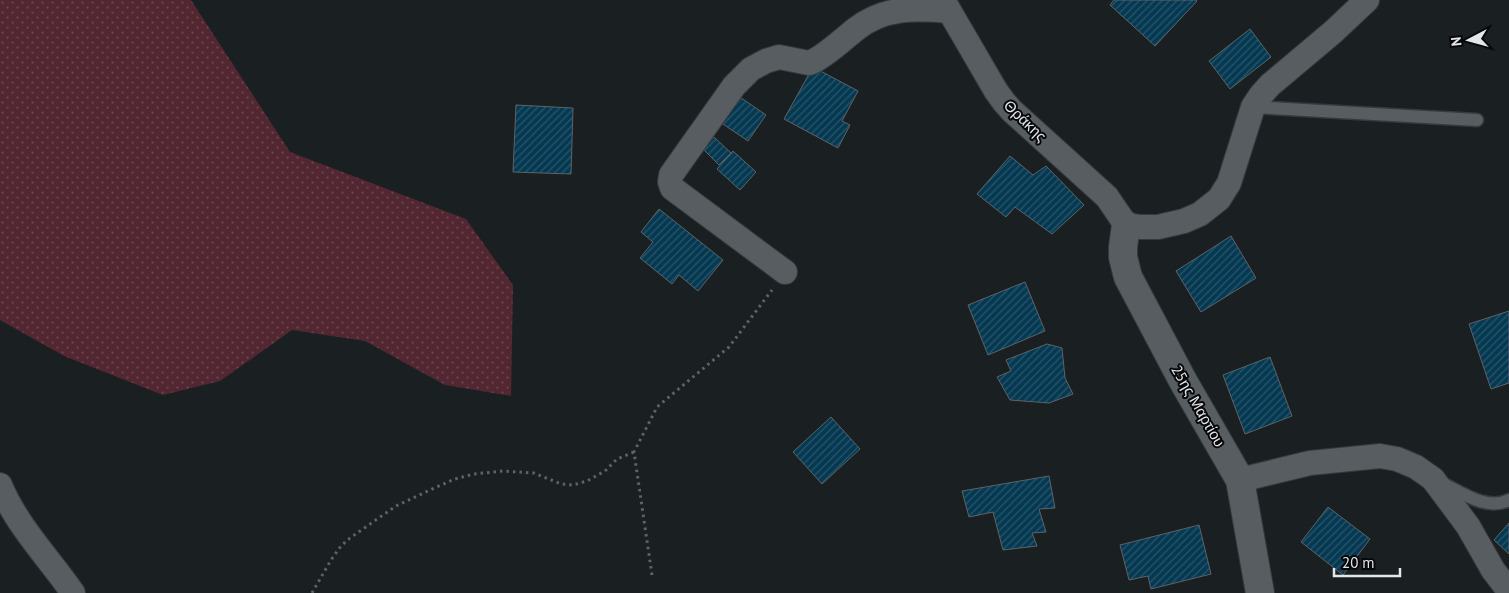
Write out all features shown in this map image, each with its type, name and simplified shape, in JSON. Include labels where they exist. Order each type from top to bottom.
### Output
[{"type":"street","points":[[1126,225],[1158,227],[1184,221],[1200,214],[1220,199],[1229,183],[1253,107],[1270,85],[1333,32],[1367,0]]},
{"type":"street","points":[[785,272],[672,188],[670,182],[671,175],[734,86],[752,69],[766,61],[779,57],[809,63],[873,18],[916,8],[946,6]]},
{"type":"street","name":"Θράκης","points":[[946,6],[1004,102],[1107,197],[1126,225]]},
{"type":"street","name":"25ης Μαρτίου","points":[[1126,225],[1123,257],[1128,277],[1183,381],[1240,480],[1260,593]]},
{"type":"street","points":[[1240,480],[1310,463],[1380,456],[1397,459],[1434,479],[1468,526],[1493,570],[1509,591]]},
{"type":"street","points":[[0,485],[29,536],[73,593]]},
{"type":"lane","points":[[1253,107],[1477,120]]},
{"type":"lane","points":[[1434,479],[1469,497],[1484,502],[1502,503],[1509,500]]},
{"type":"path","points":[[652,574],[634,452],[657,407],[729,347],[785,272]]},
{"type":"path","points":[[312,593],[331,560],[350,538],[396,506],[432,488],[474,474],[503,470],[534,473],[561,484],[573,485],[587,481],[605,471],[617,459],[634,452]]},
{"type":"shaded area","points":[[0,0],[191,0],[290,152],[466,219],[513,285],[511,396],[445,385],[365,341],[292,330],[220,381],[163,395],[64,356],[0,320]]},
{"type":"building","points":[[1114,0],[1197,1],[1155,46],[1110,5]]},
{"type":"building","points":[[1250,29],[1271,57],[1230,89],[1209,61]]},
{"type":"building","points":[[813,67],[858,91],[842,121],[850,125],[838,148],[784,119]]},
{"type":"building","points":[[734,93],[766,115],[748,141],[717,120]]},
{"type":"building","points":[[516,105],[573,108],[571,174],[513,172]]},
{"type":"building","points":[[714,137],[731,153],[719,165],[703,149]]},
{"type":"building","points":[[733,151],[756,172],[740,190],[717,169]]},
{"type":"building","points":[[1010,156],[1033,175],[1046,166],[1084,205],[1052,234],[1015,207],[1006,217],[977,194]]},
{"type":"building","points":[[659,209],[723,260],[698,291],[679,275],[672,284],[640,258],[653,242],[641,232]]},
{"type":"building","points":[[1231,236],[1256,278],[1201,312],[1176,271]]},
{"type":"building","points":[[1025,282],[1045,331],[988,355],[968,305]]},
{"type":"building","points":[[1509,311],[1509,383],[1491,389],[1469,324]]},
{"type":"building","points":[[1047,344],[1062,348],[1065,378],[1073,394],[1049,403],[1010,400],[997,377],[1011,371],[1006,360]]},
{"type":"building","points":[[1270,357],[1292,416],[1245,434],[1223,375]]},
{"type":"building","points":[[831,417],[860,449],[822,484],[793,452]]},
{"type":"building","points":[[1049,476],[1055,508],[1039,509],[1046,532],[1032,533],[1037,546],[1003,550],[993,512],[969,517],[962,491]]},
{"type":"building","points":[[1328,507],[1370,539],[1343,575],[1301,542]]},
{"type":"building","points":[[1509,523],[1509,554],[1494,540]]},
{"type":"building","points":[[1199,525],[1211,574],[1151,589],[1148,576],[1129,580],[1120,545]]}]
